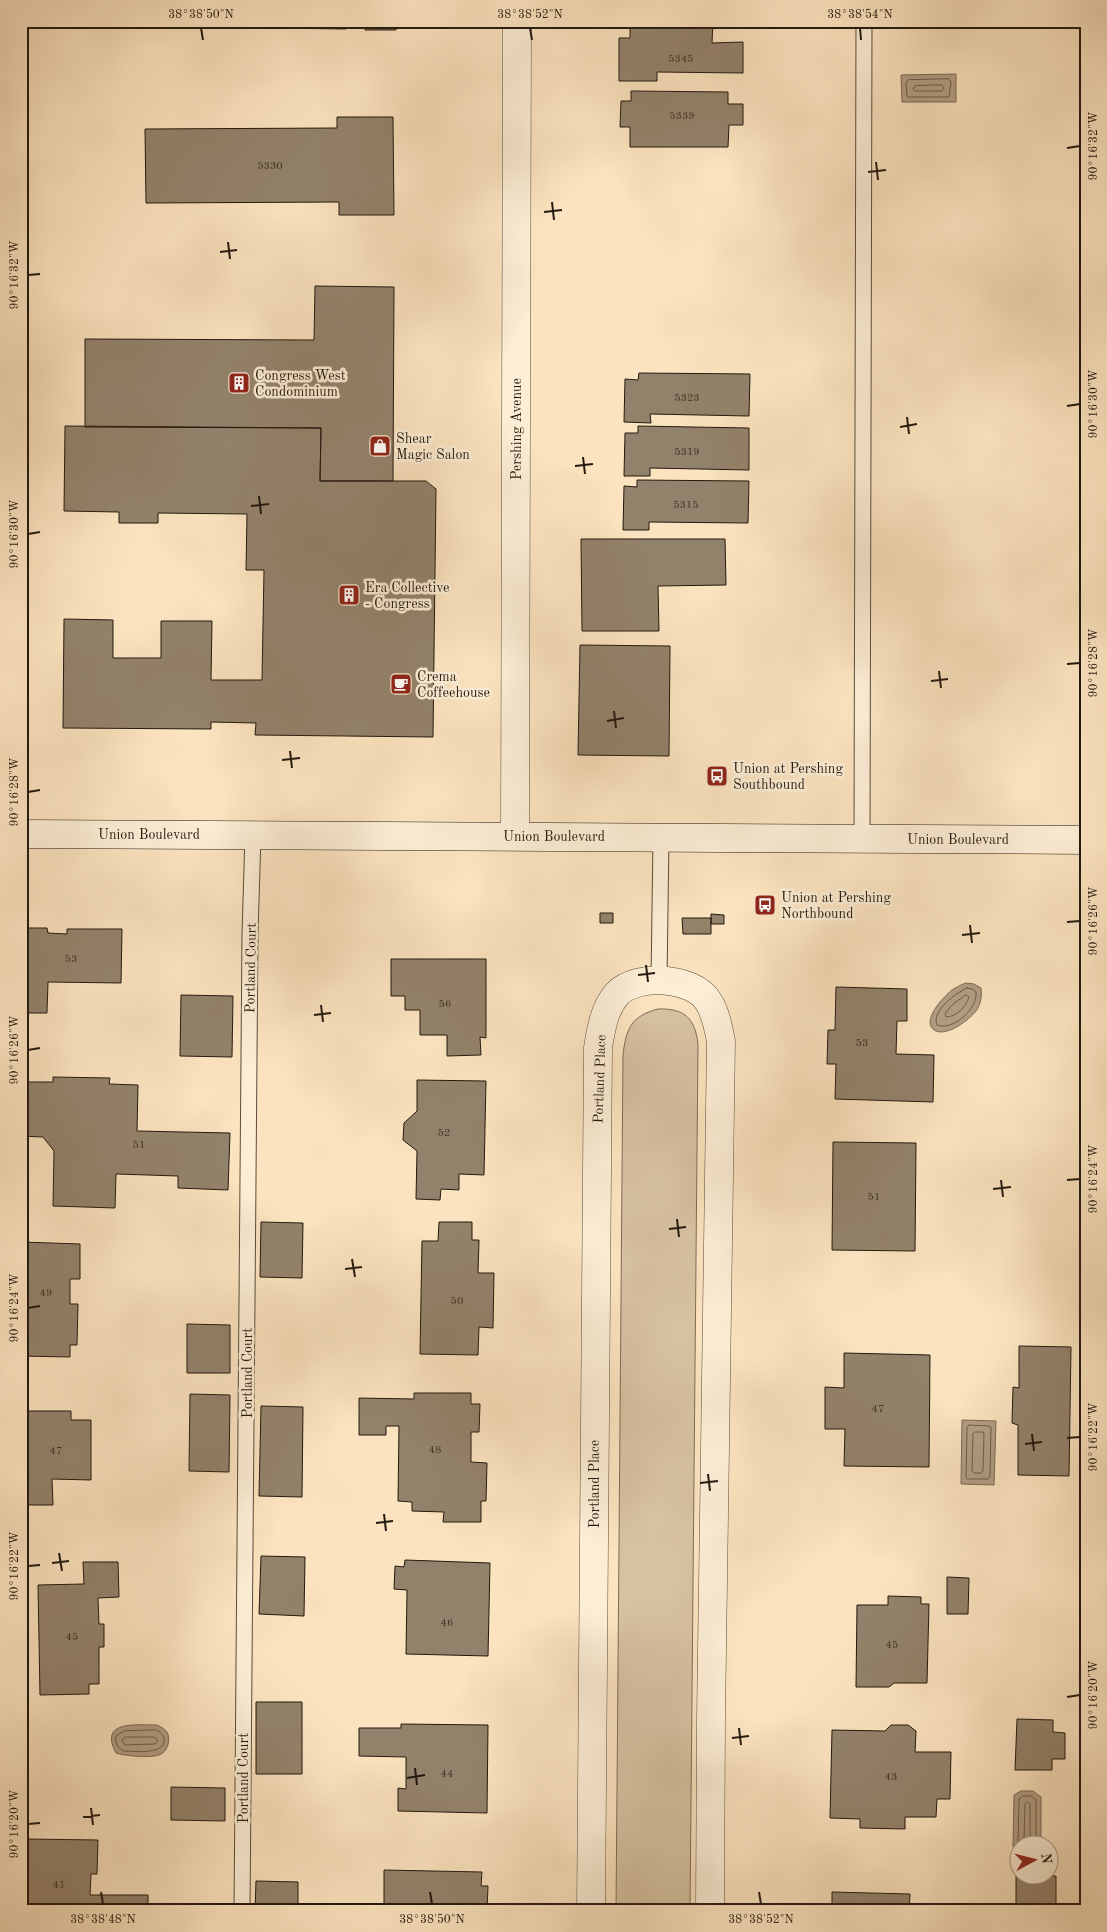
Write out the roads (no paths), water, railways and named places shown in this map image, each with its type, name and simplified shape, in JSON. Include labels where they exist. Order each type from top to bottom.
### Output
[{"type":"street","name":"Pershing Avenue","points":[[515,836],[517,21]]},
{"type":"street","name":"Union Boulevard","points":[[21,834],[1086,840]]},
{"type":"street","name":"Portland Place","points":[[591,1911],[598,1048],[602,1019],[617,994],[629,986],[644,981],[679,982],[694,988],[707,999],[715,1015],[721,1041],[711,1698],[710,1911]]},
{"type":"lane","points":[[862,838],[864,21]]},
{"type":"lane","name":"Portland Court","points":[[242,1911],[250,935],[253,835]]},
{"type":"lane","points":[[660,981],[661,837]]},
{"type":"water","points":[[956,74],[956,102],[902,102],[901,75]]},
{"type":"water","points":[[966,983],[974,984],[981,988],[981,1000],[978,1008],[973,1015],[958,1026],[946,1031],[936,1031],[931,1027],[930,1022],[935,1008],[951,991]]},
{"type":"water","points":[[962,1420],[996,1421],[994,1485],[961,1484]]},
{"type":"water","points":[[130,1725],[157,1725],[167,1732],[169,1738],[165,1751],[155,1756],[116,1753],[112,1742],[112,1735],[116,1730]]},
{"type":"water","points":[[1021,1791],[1033,1791],[1041,1797],[1041,1834],[1013,1834],[1014,1795]]},
{"type":"place","name":"Congress West Condominium","points":[[239,383]]},
{"type":"place","name":"Shear Magic Salon","points":[[380,446]]},
{"type":"place","name":"Era Collective - Congress","points":[[349,595]]},
{"type":"place","name":"Crema Coffeehouse","points":[[401,684]]},
{"type":"place","name":"Union at Pershing Southbound","points":[[717,776]]},
{"type":"place","name":"Union at Pershing Northbound","points":[[765,905]]}]
